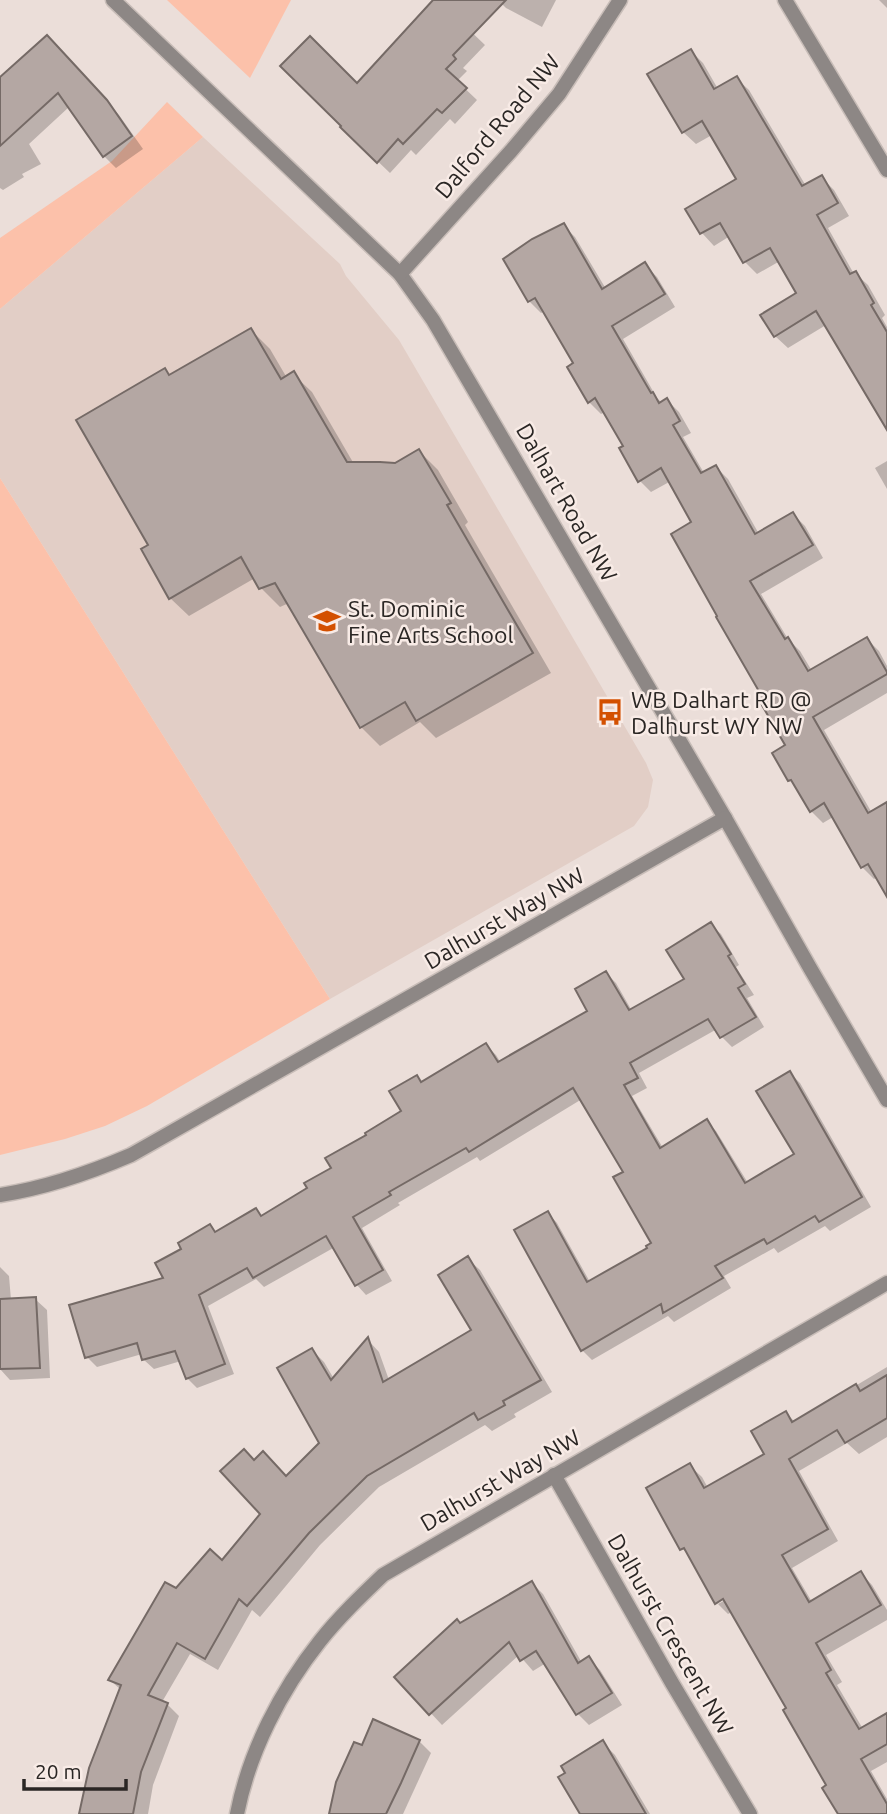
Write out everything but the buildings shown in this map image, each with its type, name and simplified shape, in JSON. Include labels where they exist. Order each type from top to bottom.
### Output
[{"type":"street","name":"Dalhart Road NW","points":[[113,0],[400,274],[433,320],[887,1100]]},
{"type":"street","name":"Dalford Road NW","points":[[400,274],[559,94],[620,0]]},
{"type":"street","points":[[785,0],[887,170]]},
{"type":"street","name":"Dalhurst Way NW","points":[[0,1195],[63,1181],[131,1155],[725,818]]},
{"type":"street","name":"Dalhurst Way NW","points":[[237,1814],[253,1762],[270,1720],[293,1680],[319,1642],[349,1607],[383,1575],[887,1283]]},
{"type":"street","name":"Dalhurst Crescent NW","points":[[554,1475],[750,1814]]},
{"type":"shaded area","points":[[167,0],[291,0],[250,78]]},
{"type":"shaded area","points":[[167,102],[203,137],[0,309],[0,238],[112,161]]},
{"type":"shaded area","name":"St. Dominic Fine Arts School","points":[[203,137],[340,264],[346,276],[399,340],[646,763],[653,780],[648,807],[634,826],[330,999],[0,478],[0,309]]},
{"type":"shaded area","points":[[0,478],[330,999],[147,1106],[105,1126],[0,1155]]},
{"type":"place","name":"St. Dominic Fine Arts School","points":[[327,621]]},
{"type":"place","name":"WB Dalhart RD @ Dalhurst WY NW","points":[[610,712]]}]
